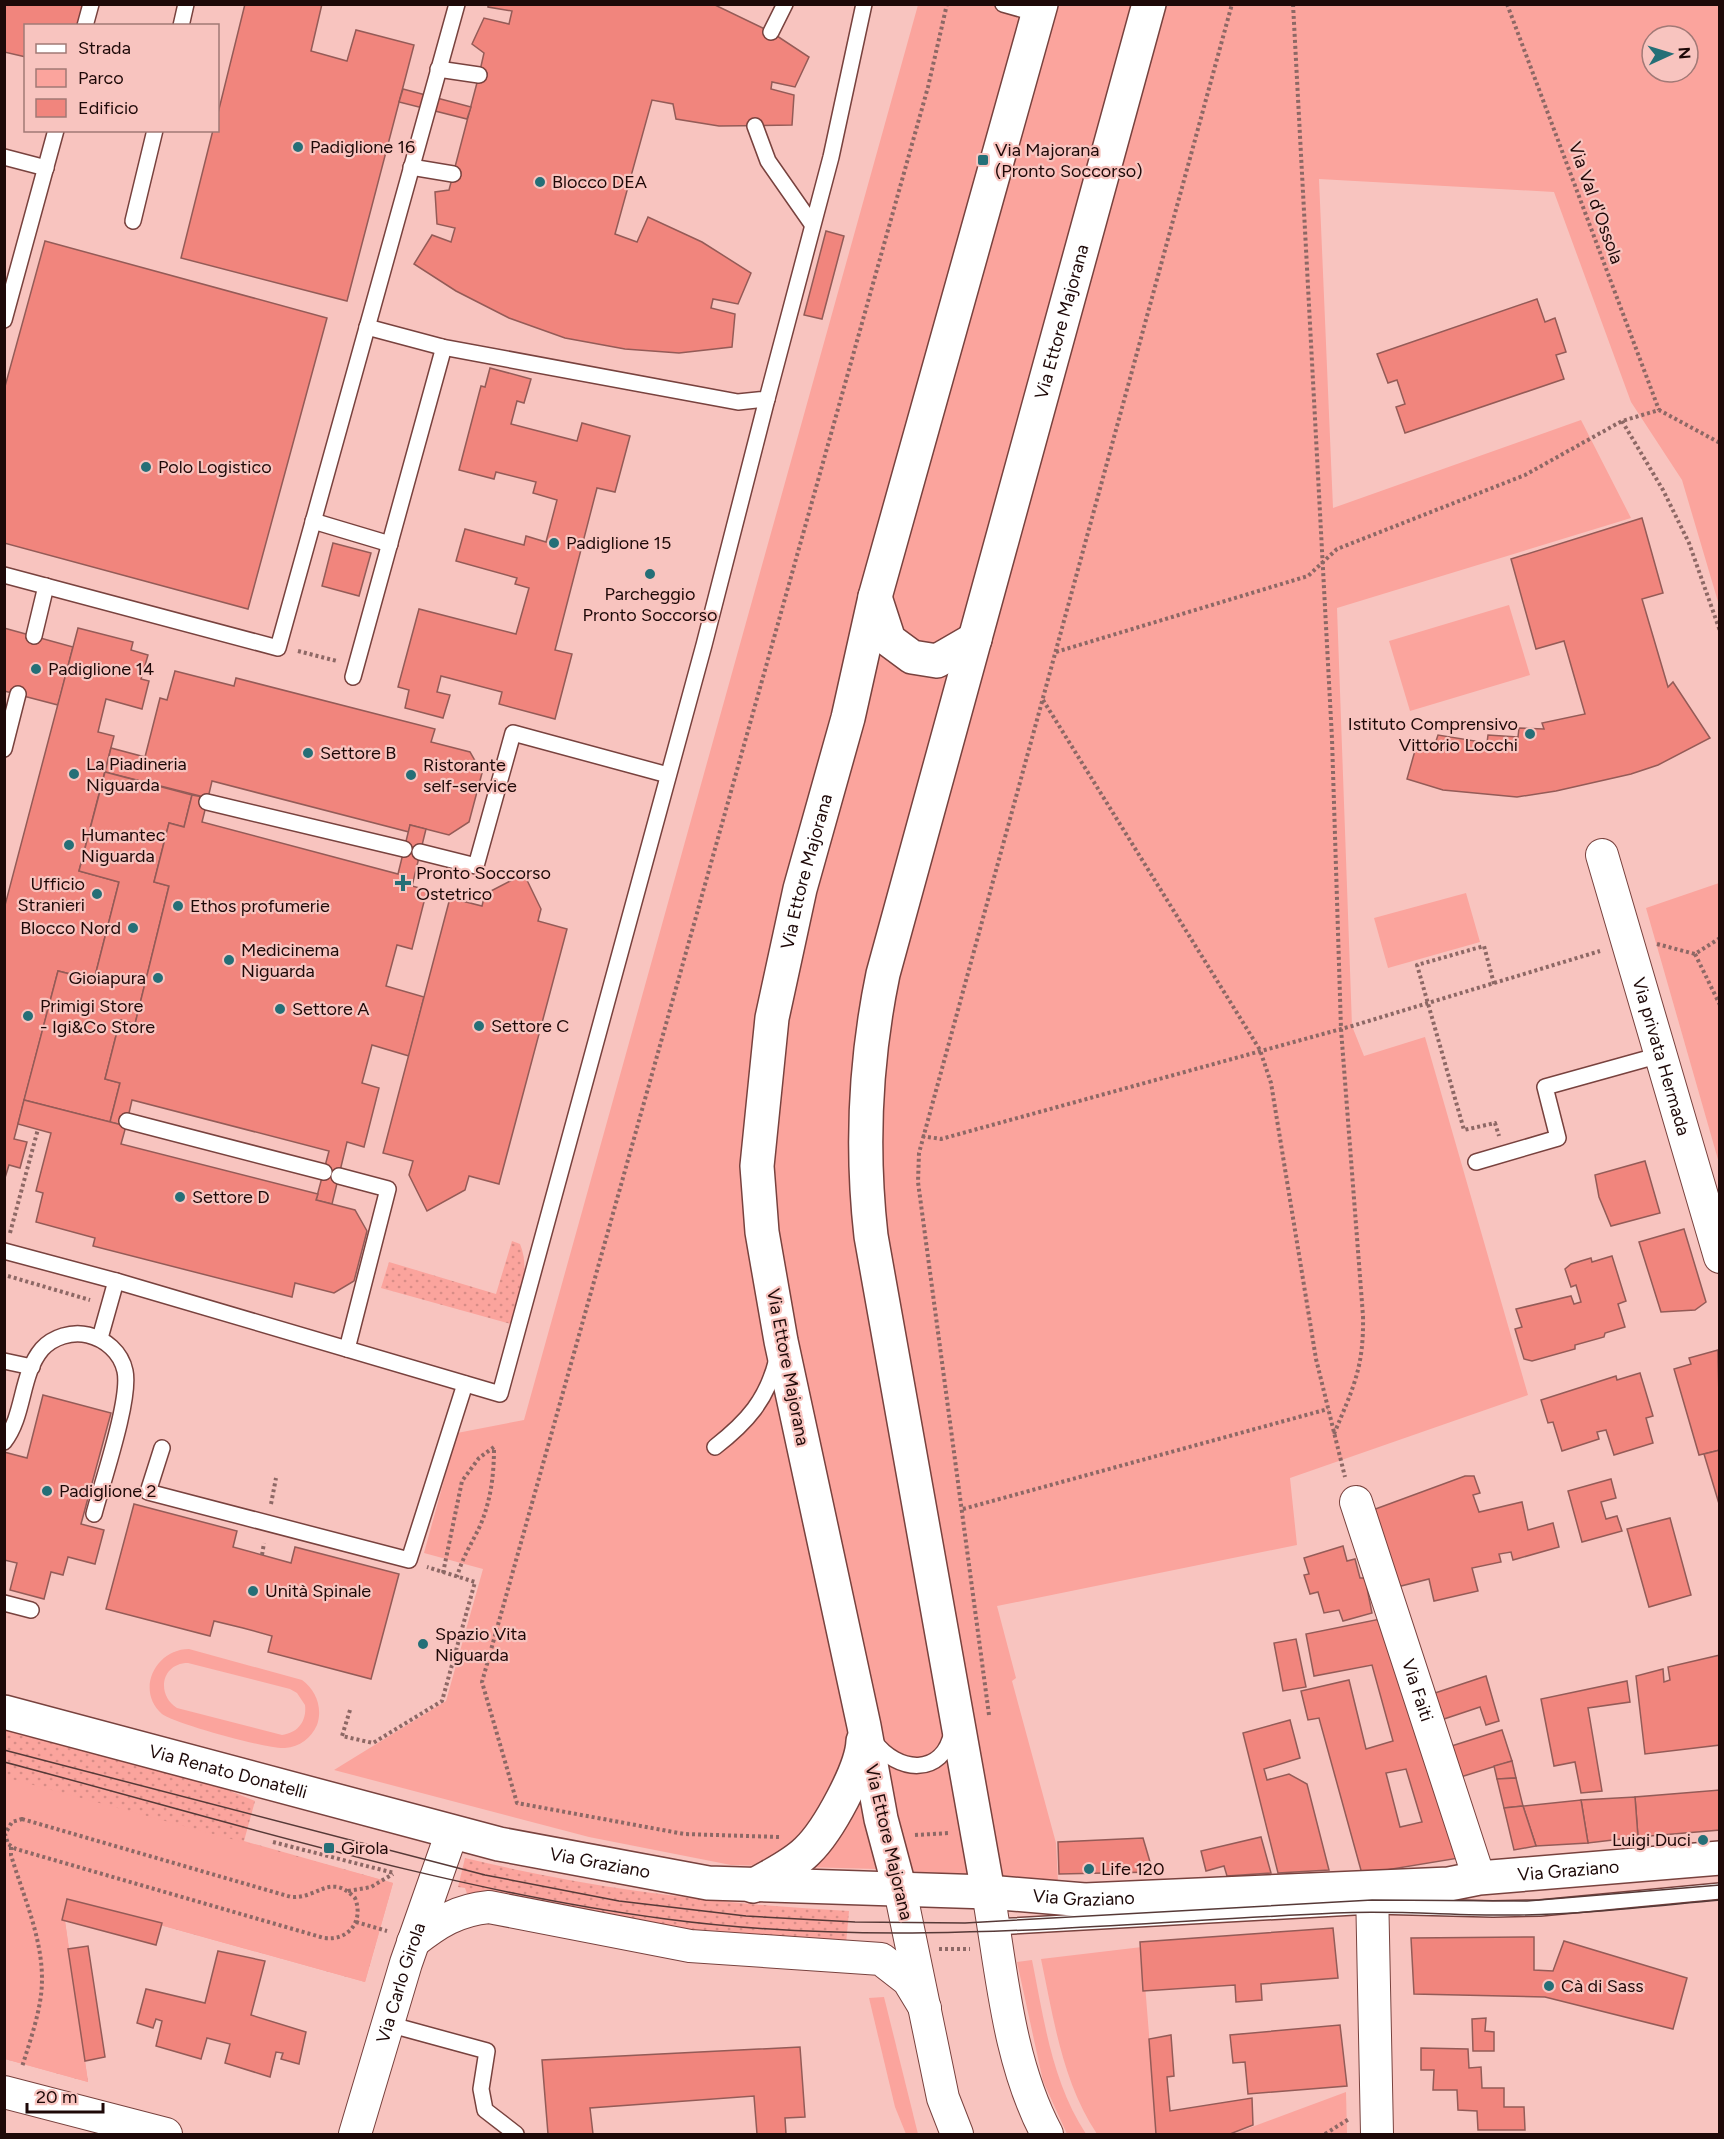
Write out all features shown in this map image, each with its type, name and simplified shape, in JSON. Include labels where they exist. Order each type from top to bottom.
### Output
[{"type":"street","name":"Via Ettore Majorana","points":[[1047,2134],[1035,2112],[1021,2071],[986,1938],[988,1892],[871,1236],[866,1194],[865,1104],[874,1018],[883,974],[1149,4]]},
{"type":"street","name":"Via Ettore Majorana","points":[[957,2134],[943,2098],[900,1890],[881,1819],[864,1726],[781,1341],[762,1233],[757,1166],[767,1052],[782,963],[848,717],[875,597],[1039,9]]},
{"type":"street","points":[[875,597],[889,640],[912,657],[937,661],[975,639]]},
{"type":"street","name":"Via privata Hermada","points":[[1602,855],[1719,1257]]},
{"type":"street","name":"Via Faiti","points":[[1356,1502],[1479,1878]]},
{"type":"street","name":"Via Renato Donatelli","points":[[4,1712],[452,1832]]},
{"type":"street","points":[[753,1886],[808,1851],[820,1836],[854,1777],[863,1745],[864,1726]]},
{"type":"street","name":"Via Graziano","points":[[452,1832],[611,1866],[708,1883],[988,1892],[1085,1900],[1372,1897],[1479,1878],[1719,1858]]},
{"type":"street","name":"Via Carlo Girola","points":[[355,2134],[388,2024],[400,1937],[452,1832]]},
{"type":"street","points":[[1365,2126],[1372,1897]]},
{"type":"street","points":[[400,1937],[468,1909],[489,1907],[690,1946],[881,1959],[908,1980],[925,2008]]},
{"type":"street","points":[[13,2080],[166,2134]]},
{"type":"lane","points":[[86,24],[91,4]]},
{"type":"lane","points":[[181,24],[186,4]]},
{"type":"lane","points":[[771,32],[785,4]]},
{"type":"lane","points":[[4,1251],[116,1281],[500,1394],[668,775],[767,399],[833,146],[864,4]]},
{"type":"lane","points":[[1003,4],[1039,9]]},
{"type":"lane","points":[[4,575],[278,648],[454,5]]},
{"type":"lane","points":[[438,69],[478,75]]},
{"type":"lane","points":[[755,126],[768,161],[812,224]]},
{"type":"lane","points":[[4,320],[55,132]]},
{"type":"lane","points":[[133,221],[155,132]]},
{"type":"lane","points":[[4,157],[46,168]]},
{"type":"lane","points":[[411,167],[453,174]]},
{"type":"lane","points":[[367,327],[442,346],[738,402],[767,399]]},
{"type":"lane","points":[[355,672],[442,354],[442,346]]},
{"type":"lane","points":[[313,521],[390,544]]},
{"type":"lane","points":[[34,636],[46,586]]},
{"type":"lane","points":[[5,744],[18,694]]},
{"type":"lane","points":[[420,852],[476,866],[513,733],[668,775]]},
{"type":"lane","points":[[207,802],[404,849]]},
{"type":"lane","points":[[1476,1161],[1558,1138],[1545,1087],[1660,1055]]},
{"type":"lane","points":[[127,1121],[388,1188],[347,1349]]},
{"type":"lane","points":[[100,1338],[116,1281]]},
{"type":"lane","points":[[4,1442],[15,1429],[32,1367],[42,1349],[60,1337],[80,1333],[100,1338],[116,1351],[125,1370],[125,1395],[94,1514]]},
{"type":"lane","points":[[715,1447],[745,1424],[771,1383],[781,1341]]},
{"type":"lane","points":[[4,1361],[32,1367]]},
{"type":"lane","points":[[162,1448],[148,1492],[409,1560],[465,1384]]},
{"type":"lane","points":[[4,1603],[32,1610]]},
{"type":"lane","points":[[864,1726],[884,1754],[901,1764],[913,1766],[925,1764],[944,1752],[950,1742],[956,1712]]},
{"type":"lane","name":"Via Graziano","points":[[986,1938],[1372,1897],[1493,1910],[1719,1892]]},
{"type":"lane","points":[[388,2024],[487,2051],[481,2089],[485,2110],[516,2134]]},
{"type":"path","points":[[789,1836],[684,1834],[517,1803],[482,1682],[928,87],[947,4]]},
{"type":"path","points":[[989,1721],[963,1509],[918,1182],[919,1153],[1232,4]]},
{"type":"path","points":[[1293,4],[1322,560],[1341,1029],[1364,1350],[1358,1377],[1334,1434]]},
{"type":"path","name":"Via Val d'Ossola","points":[[1508,4],[1659,410]]},
{"type":"path","points":[[1056,652],[1308,576],[1322,560],[1337,549],[1525,475],[1622,421],[1659,410],[1719,443]]},
{"type":"path","points":[[1622,421],[1663,490],[1689,543],[1719,631]]},
{"type":"path","points":[[1714,615],[1719,614]]},
{"type":"path","points":[[294,650],[355,672]]},
{"type":"path","points":[[1042,700],[1260,1050],[1271,1083],[1316,1359],[1343,1472],[1356,1502]]},
{"type":"path","points":[[1652,944],[1695,954],[1719,938]]},
{"type":"path","points":[[1494,984],[1484,946],[1417,966],[1464,1130],[1495,1123],[1503,1154]]},
{"type":"path","points":[[922,1136],[941,1139],[1341,1029],[1600,951]]},
{"type":"path","points":[[1695,954],[1719,1005]]},
{"type":"path","points":[[10,1234],[38,1129]]},
{"type":"path","points":[[4,1275],[93,1301]]},
{"type":"path","points":[[963,1509],[1328,1409]]},
{"type":"path","points":[[443,1573],[462,1481],[479,1458],[494,1448],[494,1481],[481,1524],[461,1563],[457,1577]]},
{"type":"path","points":[[350,1710],[342,1736],[373,1743],[442,1701],[475,1582],[409,1560]]},
{"type":"path","points":[[13,2080],[41,1996],[41,1973],[29,1910],[10,1854],[11,1847],[6,1839],[6,1829],[12,1822],[22,1819],[291,1897],[303,1897],[332,1886],[348,1891],[371,1887],[394,1873],[273,1842]]},
{"type":"path","points":[[913,1835],[954,1833]]},
{"type":"path","points":[[11,1847],[324,1938],[342,1937],[350,1932],[356,1922],[358,1906],[348,1891]]},
{"type":"path","points":[[356,1922],[400,1937]]},
{"type":"path","points":[[929,1949],[986,1938]]},
{"type":"path","points":[[1325,2134],[1365,2126]]},
{"type":"green space","points":[[918,5],[1719,5],[1719,605],[1682,480],[1631,402],[1554,192],[1319,179],[1333,508],[1581,420],[1631,518],[1337,608],[1352,1026],[1364,1056],[1425,1037],[1528,1395],[1290,1478],[1297,1545],[997,1606],[1016,1678],[1012,1681],[1056,1843],[1058,1881],[876,1869],[731,1865],[589,1837],[334,1770],[446,1701],[483,1569],[424,1553],[457,1433],[524,1420]]},
{"type":"green space","points":[[1509,605],[1530,675],[1410,711],[1389,641]]},
{"type":"green space","points":[[1720,883],[1719,1163],[1646,908]]},
{"type":"green space","points":[[1466,893],[1480,942],[1388,968],[1374,918]]},
{"type":"green space","points":[[512,1241],[520,1244],[524,1274],[511,1324],[381,1288],[389,1262],[496,1294]]},
{"type":"green space","points":[[189,1649],[302,1680],[311,1689],[319,1706],[319,1719],[315,1730],[300,1744],[285,1748],[202,1729],[162,1714],[150,1694],[150,1683],[159,1663],[177,1651]],"holes":[[[188,1663],[290,1689],[297,1693],[305,1705],[305,1711],[303,1721],[297,1729],[282,1735],[177,1708],[166,1695],[164,1681],[172,1668]]]},
{"type":"green space","points":[[4,1729],[218,1786],[255,1801],[244,1841],[393,1883],[365,1982],[67,1899],[62,1920],[65,1921],[88,2082],[5,2059]]},
{"type":"green space","points":[[4,1777],[393,1883],[365,1982],[67,1899],[62,1920],[65,1921],[88,2082],[5,2059]]},
{"type":"green space","points":[[465,1858],[560,1878],[656,1894],[849,1911],[846,1944],[731,1937],[469,1899],[465,1888],[458,1887]]},
{"type":"green space","points":[[1142,1947],[1157,2134],[1097,2134],[1075,2093],[1067,2071],[1041,1959]]},
{"type":"green space","points":[[1032,1960],[1045,2028],[1057,2072],[1074,2114],[1086,2134],[1067,2134],[1043,2081],[1017,1962]]},
{"type":"green space","points":[[884,1997],[918,2134],[906,2134],[895,2107],[869,1998]]},
{"type":"green space","points":[[1346,2092],[1347,2134],[1233,2134]]},
{"type":"building","points":[[4,4],[91,4],[86,24],[24,24],[24,57],[4,52]]},
{"type":"building","name":"Padiglione 16","points":[[245,4],[322,4],[311,51],[347,61],[356,30],[414,45],[347,301],[181,258],[212,132],[219,132],[219,109]]},
{"type":"building","name":"Blocco DEA","points":[[488,4],[713,4],[771,32],[809,57],[795,87],[772,82],[771,89],[794,95],[792,125],[719,126],[676,119],[673,104],[652,100],[615,234],[637,242],[648,217],[702,242],[751,273],[738,304],[713,299],[711,308],[735,314],[732,347],[679,353],[625,349],[565,338],[509,318],[456,291],[414,264],[432,235],[451,242],[455,228],[437,224],[435,192],[449,190],[479,75],[484,53],[472,44],[484,18],[509,24],[512,11],[488,7]]},
{"type":"building","points":[[403,89],[471,107],[467,119],[399,102]]},
{"type":"building","points":[[826,231],[844,236],[822,319],[804,315]]},
{"type":"building","name":"Polo Logistico","points":[[45,241],[327,318],[248,609],[4,543],[4,390]]},
{"type":"building","points":[[1537,299],[1545,322],[1555,318],[1566,352],[1556,355],[1564,379],[1405,433],[1396,407],[1405,404],[1397,380],[1388,383],[1377,354]]},
{"type":"building","name":"Padiglione 15","points":[[490,368],[531,379],[524,403],[517,401],[511,424],[577,441],[582,423],[630,436],[615,492],[597,488],[555,650],[572,654],[555,719],[499,704],[502,692],[441,676],[437,692],[450,695],[443,718],[405,708],[409,690],[398,687],[419,609],[516,634],[529,588],[515,584],[517,578],[456,561],[465,529],[524,545],[526,536],[546,542],[557,500],[533,493],[536,482],[496,472],[494,479],[459,470],[481,386],[485,387]]},
{"type":"building","points":[[1642,518],[1663,593],[1642,599],[1668,687],[1673,682],[1710,738],[1658,765],[1631,774],[1556,791],[1517,797],[1443,790],[1407,779],[1418,740],[1435,744],[1438,735],[1487,743],[1488,735],[1518,737],[1519,728],[1544,729],[1542,723],[1585,714],[1564,641],[1536,649],[1511,559]]},
{"type":"building","points":[[333,543],[371,553],[359,596],[322,586]]},
{"type":"building","name":"Padiglione 14","points":[[4,628],[73,647],[58,705],[4,691]]},
{"type":"building","points":[[78,628],[133,642],[131,650],[148,655],[141,679],[149,681],[142,709],[106,699],[98,732],[114,736],[79,871],[119,882],[94,980],[58,971],[14,1139],[27,1142],[20,1168],[9,1165],[4,1181],[4,909]]},
{"type":"building","name":"Settore B","points":[[175,671],[234,686],[236,678],[435,729],[431,742],[470,752],[482,773],[469,822],[449,835],[410,825],[409,832],[212,781],[208,798],[105,772],[111,748],[145,757],[160,698],[167,700]]},
{"type":"building","name":"Blocco Nord","points":[[105,772],[192,795],[184,827],[169,823],[154,882],[169,886],[135,1024],[120,1020],[105,1079],[120,1083],[110,1122],[24,1100],[58,971],[94,980],[119,882],[79,871]]},
{"type":"building","name":"Settore A","points":[[192,795],[208,798],[202,822],[398,874],[410,825],[426,829],[412,886],[427,890],[412,949],[397,945],[386,986],[424,997],[409,1056],[372,1045],[362,1083],[379,1088],[364,1147],[347,1142],[332,1204],[316,1200],[329,1151],[132,1100],[126,1126],[110,1122],[120,1083],[105,1079],[120,1020],[135,1024],[169,886],[154,882],[169,823],[184,827]]},
{"type":"building","name":"Settore C","points":[[524,874],[541,909],[538,921],[567,929],[499,1184],[469,1176],[465,1190],[427,1211],[409,1175],[413,1161],[383,1153],[450,898],[482,906],[485,894]]},
{"type":"building","name":"Settore D","points":[[24,1100],[126,1126],[121,1144],[318,1194],[316,1200],[355,1210],[367,1231],[354,1281],[334,1293],[295,1283],[292,1297],[93,1246],[95,1238],[36,1222],[43,1193],[36,1191],[51,1133],[18,1124]]},
{"type":"building","points":[[1645,1161],[1660,1213],[1611,1226],[1599,1197],[1595,1175]]},
{"type":"building","points":[[1684,1229],[1706,1302],[1695,1310],[1661,1312],[1639,1242]]},
{"type":"building","points":[[1612,1256],[1626,1301],[1618,1304],[1625,1327],[1605,1333],[1604,1337],[1575,1345],[1575,1349],[1532,1361],[1524,1359],[1515,1329],[1522,1327],[1516,1309],[1571,1296],[1574,1304],[1581,1302],[1576,1285],[1571,1287],[1565,1269],[1571,1264],[1591,1258],[1592,1262]]},
{"type":"building","points":[[1718,1350],[1720,1450],[1699,1455],[1674,1369],[1691,1364],[1689,1358]]},
{"type":"building","points":[[1640,1373],[1653,1416],[1646,1418],[1653,1443],[1614,1455],[1606,1430],[1597,1432],[1599,1439],[1562,1451],[1553,1422],[1548,1423],[1541,1400],[1616,1376],[1617,1380]]},
{"type":"building","name":"Padiglione 2","points":[[43,1395],[111,1413],[81,1524],[104,1530],[95,1564],[68,1557],[63,1575],[51,1572],[44,1599],[10,1590],[17,1563],[4,1560],[4,1452],[27,1458]]},
{"type":"building","points":[[1720,1450],[1720,1507],[1704,1454]]},
{"type":"building","points":[[1465,1476],[1474,1476],[1480,1493],[1473,1495],[1479,1512],[1522,1502],[1528,1530],[1553,1523],[1559,1547],[1513,1560],[1511,1552],[1499,1554],[1501,1562],[1472,1568],[1478,1591],[1434,1601],[1429,1579],[1393,1588],[1370,1511]]},
{"type":"building","points":[[1611,1479],[1616,1498],[1601,1502],[1606,1519],[1617,1516],[1622,1531],[1582,1542],[1568,1491]]},
{"type":"building","name":"Unità Spinale","points":[[134,1504],[237,1531],[233,1547],[291,1563],[295,1547],[399,1574],[371,1679],[268,1652],[272,1636],[243,1628],[214,1621],[210,1636],[106,1609]]},
{"type":"building","points":[[1670,1518],[1691,1595],[1649,1607],[1627,1529]]},
{"type":"building","points":[[1343,1546],[1347,1561],[1355,1559],[1360,1578],[1365,1578],[1372,1613],[1343,1621],[1339,1610],[1324,1613],[1318,1592],[1310,1594],[1304,1575],[1309,1574],[1304,1558]]},
{"type":"building","points":[[1390,1617],[1465,1857],[1362,1874],[1319,1718],[1308,1720],[1301,1691],[1349,1680],[1366,1749],[1393,1741],[1372,1665],[1314,1676],[1306,1634]],"holes":[[[1406,1769],[1422,1822],[1400,1827],[1386,1773]]]},
{"type":"building","points":[[1296,1639],[1306,1687],[1283,1691],[1274,1643]]},
{"type":"building","points":[[1720,1655],[1720,1745],[1645,1754],[1636,1676],[1663,1669],[1664,1682],[1670,1680],[1668,1667]]},
{"type":"building","points":[[1486,1676],[1499,1721],[1486,1725],[1480,1707],[1435,1722],[1426,1696]]},
{"type":"building","points":[[1627,1681],[1630,1702],[1588,1708],[1602,1791],[1581,1793],[1575,1762],[1554,1766],[1541,1699]]},
{"type":"building","points":[[1290,1720],[1300,1758],[1264,1769],[1267,1780],[1289,1774],[1307,1784],[1329,1870],[1278,1873],[1243,1733]]},
{"type":"building","points":[[1502,1730],[1512,1761],[1451,1780],[1442,1749]]},
{"type":"building","points":[[1512,1761],[1516,1778],[1497,1779],[1494,1766]]},
{"type":"building","points":[[1516,1778],[1523,1806],[1504,1808],[1497,1779]]},
{"type":"building","points":[[1720,1790],[1720,1830],[1638,1837],[1635,1797]]},
{"type":"building","points":[[1635,1797],[1638,1837],[1588,1843],[1581,1800]]},
{"type":"building","points":[[1581,1800],[1588,1843],[1536,1846],[1523,1806]]},
{"type":"building","points":[[1523,1806],[1536,1846],[1514,1850],[1504,1808]]},
{"type":"building","points":[[1261,1837],[1271,1873],[1227,1876],[1224,1866],[1206,1871],[1201,1851]]},
{"type":"building","points":[[1143,1838],[1153,1872],[1059,1874],[1058,1842]]},
{"type":"building","points":[[67,1899],[162,1923],[156,1945],[62,1920]]},
{"type":"building","points":[[1333,1928],[1338,1978],[1261,1984],[1262,2000],[1236,2002],[1235,1985],[1143,1991],[1140,1942]]},
{"type":"building","name":"Cà di Sass","points":[[1534,1937],[1534,1970],[1553,1971],[1564,1941],[1687,1978],[1673,2029],[1545,1997],[1414,1994],[1411,1938]]},
{"type":"building","points":[[88,1946],[105,2057],[85,2061],[68,1949]]},
{"type":"building","points":[[218,1951],[265,1961],[251,2015],[306,2032],[299,2064],[281,2059],[283,2053],[276,2052],[270,2077],[225,2063],[230,2044],[207,2038],[201,2059],[156,2046],[162,2021],[156,2019],[153,2028],[137,2023],[146,1989],[205,2003]]},
{"type":"building","points":[[1486,2018],[1485,2031],[1494,2032],[1494,2051],[1473,2051],[1472,2019]]},
{"type":"building","points":[[1340,2025],[1347,2086],[1248,2094],[1245,2062],[1233,2063],[1230,2035]]},
{"type":"building","points":[[1171,2035],[1174,2076],[1167,2077],[1170,2111],[1252,2098],[1253,2125],[1230,2134],[1156,2134],[1149,2039]]},
{"type":"building","points":[[800,2047],[805,2117],[785,2118],[786,2134],[757,2134],[754,2096],[590,2108],[593,2134],[548,2134],[542,2060]]},
{"type":"building","points":[[1421,2048],[1468,2049],[1469,2068],[1481,2067],[1482,2088],[1504,2088],[1504,2107],[1524,2107],[1525,2130],[1478,2130],[1477,2111],[1458,2110],[1457,2090],[1433,2090],[1434,2070],[1421,2070]]},
{"type":"tram line","points":[[4,1750],[485,1875],[619,1901],[746,1916],[855,1922],[965,1923],[1372,1900],[1527,1901],[1720,1885]]},
{"type":"tram line","points":[[4,1762],[416,1872],[583,1906],[666,1919],[750,1928],[917,1933],[1001,1931],[1359,1912],[1544,1914],[1720,1900]]},
{"type":"place","name":"Padiglione 16","points":[[298,147]]},
{"type":"place","name":"Via Majorana (Pronto Soccorso)","points":[[983,160]]},
{"type":"place","name":"Blocco DEA","points":[[540,182]]},
{"type":"place","name":"Polo Logistico","points":[[146,467]]},
{"type":"place","name":"Padiglione 15","points":[[554,543]]},
{"type":"place","name":"Parcheggio Pronto Soccorso","points":[[650,574]]},
{"type":"place","name":"Padiglione 14","points":[[36,669]]},
{"type":"place","name":"Istituto Comprensivo Vittorio Locchi","points":[[1530,734]]},
{"type":"place","name":"Settore B","points":[[308,753]]},
{"type":"place","name":"La Piadineria Niguarda","points":[[74,774]]},
{"type":"place","name":"Ristorante self-service","points":[[411,775]]},
{"type":"place","name":"Humantec Niguarda","points":[[69,845]]},
{"type":"place","name":"Pronto Soccorso Ostetrico","points":[[403,883]]},
{"type":"place","name":"Ufficio Stranieri","points":[[97,894]]},
{"type":"place","name":"Ethos profumerie","points":[[178,906]]},
{"type":"place","name":"Blocco Nord","points":[[133,928]]},
{"type":"place","name":"Medicinema Niguarda","points":[[229,960]]},
{"type":"place","name":"Gioiapura","points":[[158,978]]},
{"type":"place","name":"Settore A","points":[[280,1009]]},
{"type":"place","name":"Primigi Store - Igi&Co Store","points":[[28,1016]]},
{"type":"place","name":"Settore C","points":[[479,1026]]},
{"type":"place","name":"Settore D","points":[[180,1197]]},
{"type":"place","name":"Padiglione 2","points":[[47,1491]]},
{"type":"place","name":"Unità Spinale","points":[[253,1591]]},
{"type":"place","name":"Spazio Vita Niguarda","points":[[423,1644]]},
{"type":"place","name":"Luigi Duci","points":[[1703,1840]]},
{"type":"place","name":"Girola","points":[[329,1848]]},
{"type":"place","name":"Life 120","points":[[1089,1869]]},
{"type":"place","name":"Cà di Sass","points":[[1549,1986]]}]
